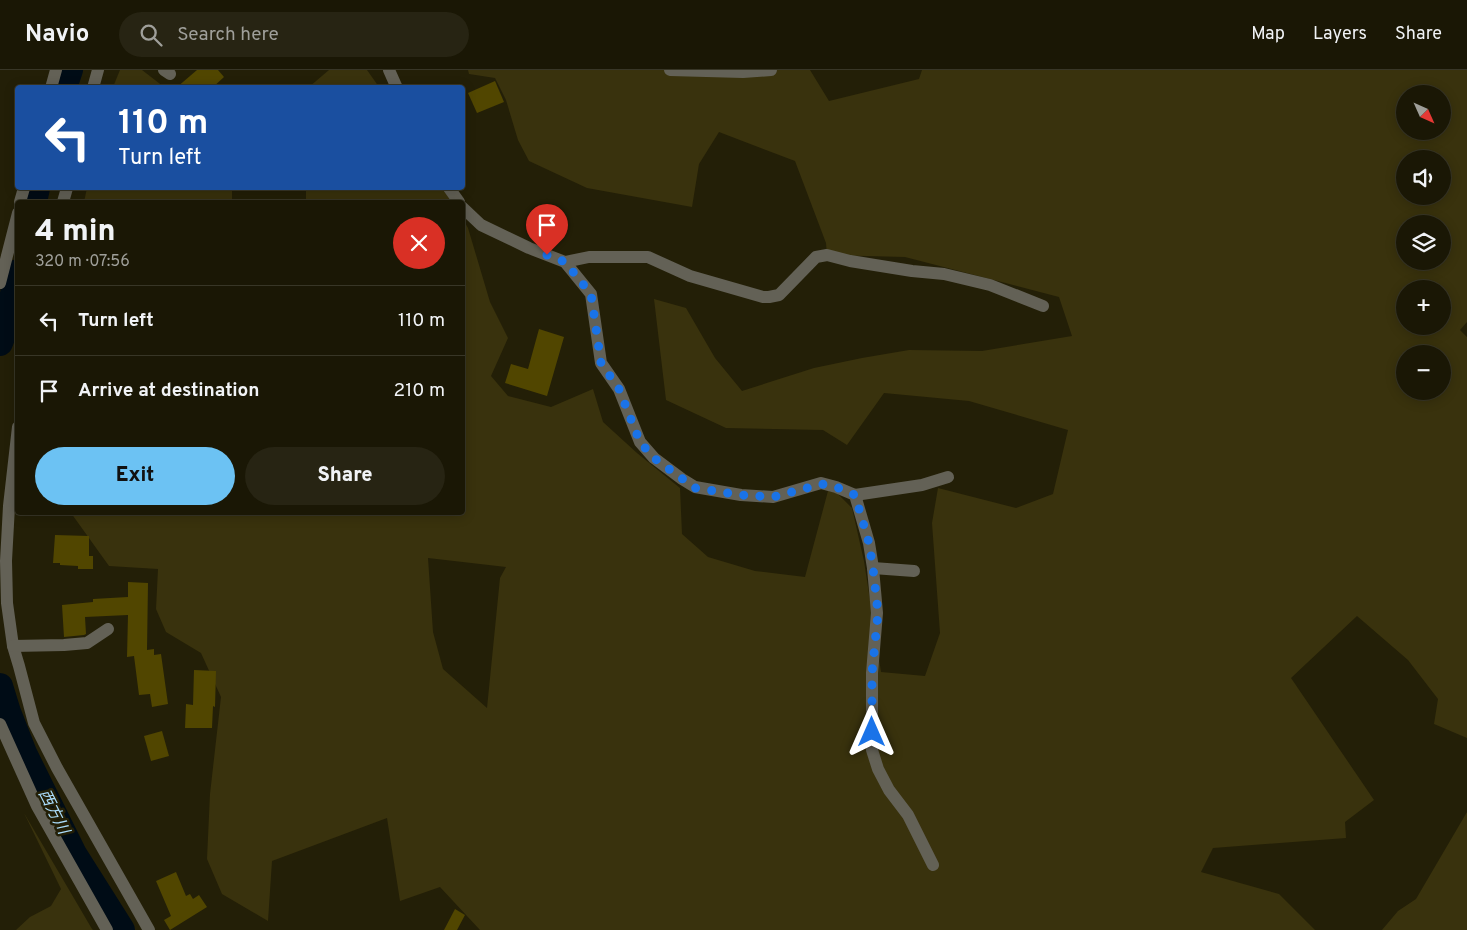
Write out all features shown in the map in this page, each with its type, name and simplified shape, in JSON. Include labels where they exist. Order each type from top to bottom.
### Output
[{"type":"street","points":[[52,85],[56,70]]},
{"type":"street","points":[[94,85],[98,70]]},
{"type":"street","points":[[389,70],[396,85]]},
{"type":"street","points":[[670,70],[743,72],[771,70]]},
{"type":"street","points":[[465,210],[482,225],[529,248],[565,262],[591,294],[601,363],[619,389],[640,442],[654,458],[695,488],[741,495],[773,497],[822,484],[836,487],[855,495],[922,484],[948,477]]},
{"type":"street","points":[[0,283],[15,225]]},
{"type":"street","points":[[565,262],[589,258],[648,257],[690,276],[763,297],[769,297],[779,295],[816,257],[827,255],[850,261],[953,276],[990,285],[1043,306]]},
{"type":"street","points":[[15,444],[4,506],[8,603],[13,646],[34,723],[57,768],[149,930]]},
{"type":"street","points":[[855,495],[869,543],[878,613],[872,673],[872,750],[878,769],[889,790],[908,815],[933,865]]},
{"type":"street","points":[[873,568],[914,571]]},
{"type":"street","points":[[13,646],[87,643],[108,629]]},
{"type":"street","points":[[0,724],[37,806],[108,930]]},
{"type":"shaded area","points":[[120,70],[142,70],[161,85],[114,85]]},
{"type":"shaded area","points":[[329,70],[367,70],[378,85],[311,85]]},
{"type":"shaded area","points":[[468,70],[810,70],[829,101],[919,79],[922,70],[1467,70],[1467,322],[1460,330],[1467,337],[1467,738],[1434,724],[1438,699],[1408,660],[1357,616],[1291,678],[1374,800],[1345,822],[1346,838],[1213,848],[1201,872],[1279,894],[1315,930],[480,930],[440,887],[400,901],[387,818],[272,861],[268,921],[222,894],[207,859],[210,794],[221,697],[201,653],[166,632],[156,609],[158,569],[109,566],[72,515],[465,515],[465,223],[490,302],[508,338],[491,376],[508,396],[551,407],[593,389],[603,422],[680,488],[682,534],[708,557],[755,571],[805,577],[828,491],[837,493],[852,508],[864,561],[881,672],[925,676],[940,633],[932,523],[938,488],[1016,508],[1053,494],[1068,430],[969,401],[884,393],[847,445],[823,430],[726,428],[666,400],[654,299],[686,308],[715,358],[742,391],[814,368],[909,350],[982,351],[1072,336],[1059,297],[905,257],[827,255],[826,243],[795,161],[719,132],[699,164],[692,207],[587,188],[529,161],[518,140],[506,100],[495,78],[469,74]],"holes":[[[428,558],[506,567],[500,578],[487,708],[443,669],[433,632]]]},
{"type":"shaded area","points":[[87,190],[232,190],[232,200],[84,200]]},
{"type":"shaded area","points":[[306,190],[443,190],[451,200],[306,200]]},
{"type":"shaded area","points":[[1467,812],[1467,930],[1382,930],[1398,911],[1416,899]]},
{"type":"shaded area","points":[[24,813],[93,930],[16,930],[30,917],[51,906],[61,889]]},
{"type":"building","points":[[197,70],[218,70],[224,77],[215,85],[180,85]]},
{"type":"building","points":[[495,81],[504,102],[477,113],[468,93]]},
{"type":"building","points":[[539,329],[564,337],[547,396],[505,383],[511,364],[528,369]]},
{"type":"building","points":[[55,535],[89,536],[89,556],[93,556],[93,569],[78,569],[78,566],[53,563]]},
{"type":"building","points":[[128,582],[148,583],[147,650],[154,649],[154,655],[161,654],[168,704],[152,707],[150,694],[139,695],[134,656],[127,657],[128,615],[85,617],[86,634],[64,637],[62,605],[93,602],[93,599],[128,597]]},
{"type":"building","points":[[194,670],[216,671],[215,707],[213,706],[212,728],[185,728],[186,704],[193,705]]},
{"type":"building","points":[[162,731],[169,756],[151,761],[144,736]]},
{"type":"building","points":[[176,872],[186,896],[190,894],[193,899],[199,895],[207,907],[170,930],[164,920],[171,916],[156,881]]},
{"type":"building","points":[[455,909],[465,915],[457,930],[444,930]]},
{"type":"waterway","name":"西方川","points":[[65,85],[70,70]]},
{"type":"waterway","name":"西方川","points":[[34,200],[37,190]]},
{"type":"waterway","name":"西方川","points":[[0,343],[15,285]]},
{"type":"waterway","name":"西方川","points":[[0,686],[24,753],[74,854],[122,930]]},
{"type":"route","points":[[547,255],[565,262],[591,294],[601,363],[619,389],[640,442],[654,458],[695,488],[741,495],[773,497],[822,484],[836,487],[855,495],[869,543],[878,613],[872,673],[872,732]]}]
